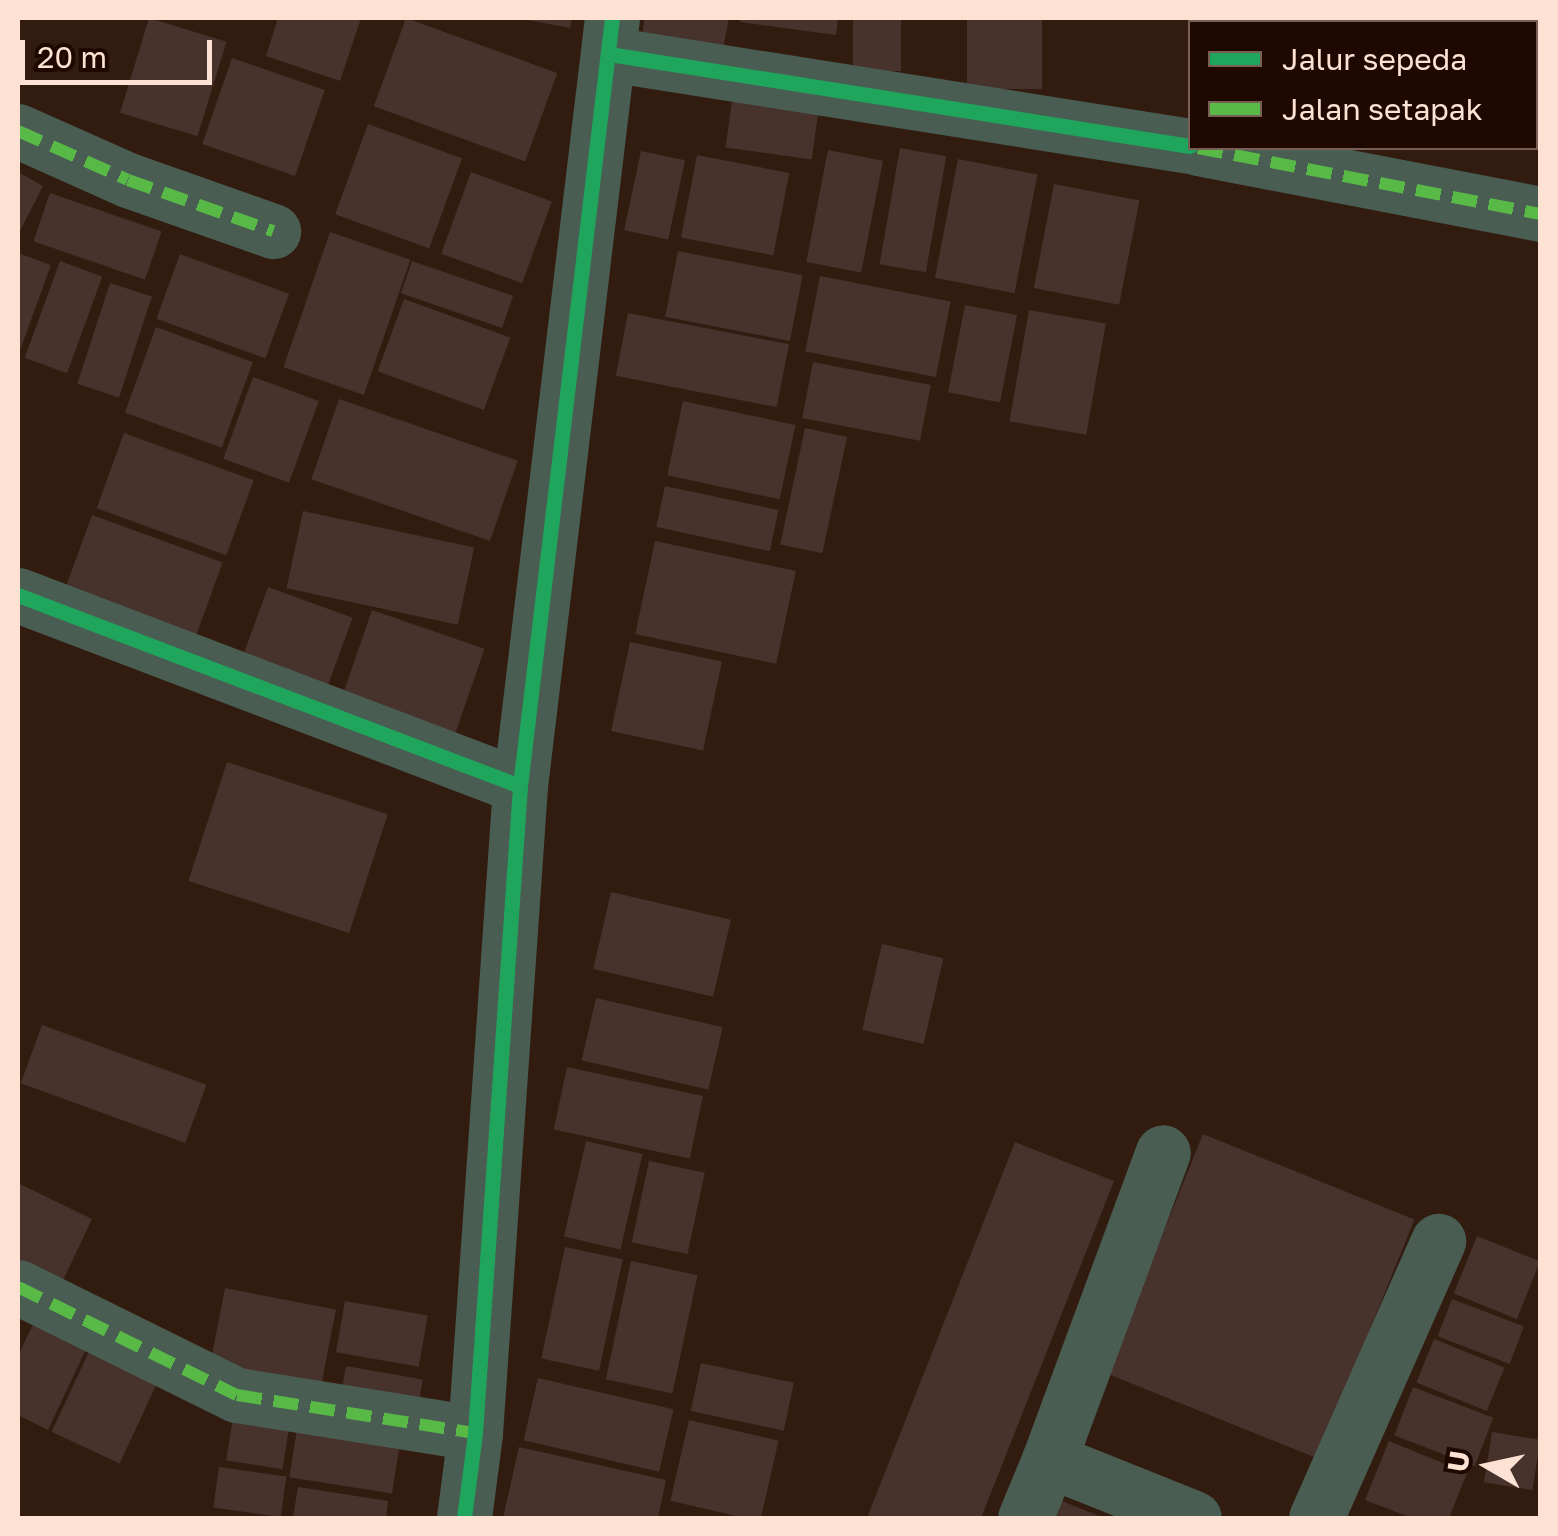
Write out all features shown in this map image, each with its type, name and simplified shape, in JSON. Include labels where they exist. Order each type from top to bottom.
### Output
[{"type":"street","points":[[464,1518],[475,1432],[520,786],[610,36],[1188,146]]},
{"type":"street","points":[[18,131],[128,180],[272,231]]},
{"type":"street","points":[[1209,150],[1540,214]]},
{"type":"street","points":[[18,595],[520,786]]},
{"type":"street","points":[[1025,1518],[1163,1152]]},
{"type":"street","points":[[1316,1518],[1438,1241]]},
{"type":"street","points":[[18,1286],[238,1395],[475,1432]]},
{"type":"street","points":[[1049,1460],[1194,1518]]},
{"type":"building","points":[[149,18],[226,42],[198,136],[120,113]]},
{"type":"building","points":[[278,18],[361,18],[340,81],[266,56]]},
{"type":"building","points":[[406,18],[557,73],[525,161],[374,106]]},
{"type":"building","points":[[517,18],[572,18],[570,28]]},
{"type":"building","points":[[645,18],[729,18],[722,54],[641,40]]},
{"type":"building","points":[[741,18],[838,18],[836,35],[740,22]]},
{"type":"building","points":[[853,18],[901,18],[901,71],[853,71]]},
{"type":"building","points":[[967,18],[1042,18],[1042,89],[967,89]]},
{"type":"building","points":[[232,58],[325,90],[295,176],[202,144]]},
{"type":"building","points":[[734,87],[820,99],[812,160],[726,147]]},
{"type":"building","points":[[368,124],[462,158],[429,248],[335,214]]},
{"type":"building","points":[[900,148],[946,156],[926,272],[880,264]]},
{"type":"building","points":[[828,150],[883,161],[861,273],[806,262]]},
{"type":"building","points":[[641,151],[685,160],[668,240],[624,230]]},
{"type":"building","points":[[697,155],[789,173],[773,255],[681,237]]},
{"type":"building","points":[[958,159],[1038,174],[1014,293],[935,278]]},
{"type":"building","points":[[18,172],[43,186],[18,235]]},
{"type":"building","points":[[471,172],[552,201],[522,283],[441,254]]},
{"type":"building","points":[[1054,184],[1139,201],[1119,305],[1034,288]]},
{"type":"building","points":[[50,193],[162,231],[145,280],[33,241]]},
{"type":"building","points":[[330,232],[410,260],[364,395],[283,367]]},
{"type":"building","points":[[678,251],[803,275],[790,341],[665,317]]},
{"type":"building","points":[[18,253],[51,265],[18,356]]},
{"type":"building","points":[[180,254],[289,294],[265,359],[156,319]]},
{"type":"building","points":[[60,261],[102,276],[67,373],[25,358]]},
{"type":"building","points":[[412,261],[513,296],[502,328],[401,293]]},
{"type":"building","points":[[820,276],[951,301],[936,377],[805,352]]},
{"type":"building","points":[[110,283],[152,297],[119,397],[77,384]]},
{"type":"building","points":[[404,299],[510,338],[484,410],[378,371]]},
{"type":"building","points":[[965,305],[1017,315],[1000,402],[948,392]]},
{"type":"building","points":[[1029,310],[1106,324],[1086,435],[1009,421]]},
{"type":"building","points":[[628,313],[789,344],[777,407],[616,376]]},
{"type":"building","points":[[156,327],[253,362],[222,448],[125,413]]},
{"type":"building","points":[[813,362],[931,385],[920,441],[802,418]]},
{"type":"building","points":[[253,377],[319,401],[289,483],[223,459]]},
{"type":"building","points":[[339,399],[518,461],[490,541],[311,479]]},
{"type":"building","points":[[683,401],[795,425],[780,499],[667,475]]},
{"type":"building","points":[[805,428],[847,437],[822,553],[780,544]]},
{"type":"building","points":[[124,433],[254,480],[226,555],[97,508]]},
{"type":"building","points":[[665,486],[778,510],[770,551],[656,527]]},
{"type":"building","points":[[303,511],[474,547],[458,625],[287,588]]},
{"type":"building","points":[[92,515],[223,563],[195,639],[64,591]]},
{"type":"building","points":[[655,541],[796,571],[776,664],[635,634]]},
{"type":"building","points":[[268,587],[353,618],[324,696],[240,665]]},
{"type":"building","points":[[372,610],[485,649],[451,747],[338,708]]},
{"type":"building","points":[[630,642],[722,662],[703,751],[611,731]]},
{"type":"building","points":[[227,762],[388,814],[349,933],[188,881]]},
{"type":"building","points":[[611,892],[731,920],[713,997],[593,969]]},
{"type":"building","points":[[882,944],[943,958],[924,1044],[862,1030]]},
{"type":"building","points":[[596,998],[723,1027],[708,1090],[582,1060]]},
{"type":"building","points":[[42,1025],[206,1085],[185,1143],[21,1083]]},
{"type":"building","points":[[567,1067],[703,1096],[690,1159],[554,1130]]},
{"type":"building","points":[[1203,1134],[1414,1219],[1318,1459],[1106,1373]]},
{"type":"building","points":[[586,1141],[643,1154],[620,1250],[564,1236]]},
{"type":"building","points":[[1015,1142],[1114,1181],[981,1518],[867,1518]]},
{"type":"building","points":[[649,1161],[705,1173],[687,1254],[632,1242]]},
{"type":"building","points":[[18,1183],[92,1219],[57,1293],[18,1274]]},
{"type":"building","points":[[1477,1236],[1540,1261],[1517,1319],[1454,1293]]},
{"type":"building","points":[[565,1247],[623,1259],[599,1371],[541,1359]]},
{"type":"building","points":[[631,1261],[698,1275],[672,1393],[606,1379]]},
{"type":"building","points":[[225,1288],[336,1310],[320,1393],[209,1371]]},
{"type":"building","points":[[1452,1299],[1524,1327],[1510,1364],[1438,1336]]},
{"type":"building","points":[[345,1301],[428,1316],[419,1367],[336,1352]]},
{"type":"building","points":[[36,1318],[89,1343],[48,1430],[18,1415],[18,1356]]},
{"type":"building","points":[[1434,1339],[1504,1367],[1487,1411],[1416,1383]]},
{"type":"building","points":[[93,1343],[161,1375],[120,1464],[52,1432]]},
{"type":"building","points":[[701,1363],[794,1383],[784,1431],[691,1411]]},
{"type":"building","points":[[346,1366],[423,1380],[416,1420],[339,1406]]},
{"type":"building","points":[[538,1378],[673,1409],[659,1472],[524,1440]]},
{"type":"building","points":[[1413,1387],[1493,1418],[1475,1466],[1394,1436]]},
{"type":"building","points":[[234,1411],[290,1420],[282,1469],[226,1460]]},
{"type":"building","points":[[299,1416],[402,1432],[392,1494],[289,1477]]},
{"type":"building","points":[[689,1420],[779,1441],[761,1518],[745,1518],[670,1501]]},
{"type":"building","points":[[1492,1432],[1540,1440],[1532,1490],[1484,1482]]},
{"type":"building","points":[[1389,1441],[1467,1473],[1449,1518],[1412,1518],[1365,1500]]},
{"type":"building","points":[[519,1447],[666,1480],[658,1518],[503,1518]]},
{"type":"building","points":[[219,1467],[286,1476],[281,1517],[213,1508]]},
{"type":"building","points":[[298,1487],[388,1501],[386,1518],[293,1518]]},
{"type":"building","points":[[1047,1495],[1104,1518],[1038,1518]]},
{"type":"marked path","points":[[18,131],[128,180],[273,231]]},
{"type":"marked path","points":[[1208,150],[1540,214]]},
{"type":"marked path","points":[[18,1287],[237,1395],[475,1433]]},
{"type":"cycle path","points":[[464,1518],[475,1433],[520,786],[612,18]]},
{"type":"cycle path","points":[[609,54],[1188,146]]},
{"type":"cycle path","points":[[18,595],[520,786]]}]
